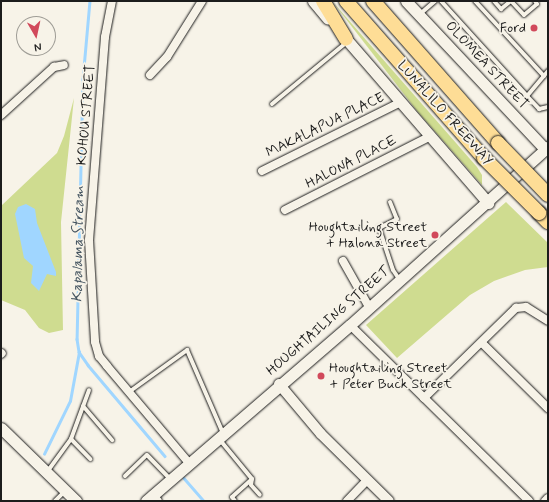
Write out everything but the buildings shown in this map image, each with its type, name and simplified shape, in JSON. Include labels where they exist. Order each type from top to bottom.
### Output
[{"type":"highway","points":[[323,1],[347,40]]},
{"type":"highway","name":"LUNALILO FREEWAY","points":[[346,1],[484,158],[543,218]]},
{"type":"highway","name":"LUNALILO FREEWAY","points":[[373,1],[498,144],[548,195]]},
{"type":"main road","points":[[313,1],[429,138],[488,203]]},
{"type":"main road","name":"OLOMEA STREET","points":[[406,1],[547,149]]},
{"type":"main road","name":"HOUGHTAILING STREET","points":[[152,499],[170,479],[279,384],[350,325],[399,279],[488,203],[547,149]]},
{"type":"main road","points":[[1,428],[76,501]]},
{"type":"street","name":"KOHOU STREET","points":[[112,1],[105,37],[89,240],[95,342],[99,356],[189,463]]},
{"type":"street","points":[[150,75],[167,57],[202,1]]},
{"type":"street","points":[[1,115],[54,67],[64,65]]},
{"type":"street","name":"MAKALAPUA PLACE","points":[[262,171],[399,103]]},
{"type":"street","name":"HALONA PLACE","points":[[285,210],[429,138]]},
{"type":"street","points":[[343,261],[369,307]]},
{"type":"street","points":[[424,398],[482,344],[499,322],[516,308],[526,307],[548,321]]},
{"type":"street","points":[[350,325],[529,501]]},
{"type":"street","points":[[482,344],[548,408]]},
{"type":"street","points":[[279,384],[321,434],[389,501]]},
{"type":"street","points":[[347,501],[367,480]]},
{"type":"street","points":[[545,501],[548,498]]},
{"type":"lane","points":[[419,15],[435,1]]},
{"type":"lane","points":[[441,1],[539,109],[548,107]]},
{"type":"lane","points":[[475,1],[544,76]]},
{"type":"lane","points":[[494,1],[501,9],[511,1],[524,15],[537,4],[535,1]]},
{"type":"lane","points":[[272,104],[347,40]]},
{"type":"lane","points":[[527,96],[548,71]]},
{"type":"lane","points":[[390,202],[397,219],[379,228],[393,270],[399,279]]},
{"type":"lane","points":[[129,392],[187,350],[221,435],[252,479],[251,485],[260,495]]},
{"type":"lane","points":[[47,473],[71,439],[89,390]]},
{"type":"lane","points":[[83,406],[112,440]]},
{"type":"lane","points":[[71,439],[90,459]]},
{"type":"lane","points":[[125,476],[147,455],[170,479]]},
{"type":"lane","points":[[235,501],[232,497],[252,479]]},
{"type":"lane","points":[[55,501],[66,491]]},
{"type":"green space","points":[[332,1],[477,167],[482,175],[482,185],[417,111]]},
{"type":"green space","points":[[74,98],[61,222],[63,330],[49,333],[39,328],[25,310],[1,300],[1,206],[57,153],[64,136]]},
{"type":"green space","points":[[506,202],[548,243],[548,267],[525,270],[494,281],[470,295],[397,358],[366,325]]},
{"type":"water","points":[[26,204],[35,209],[37,223],[56,272],[56,276],[47,274],[39,291],[31,283],[33,266],[24,258],[15,214],[18,207]]},
{"type":"waterway","name":"Kapalama Stream","points":[[90,1],[83,79],[77,339],[79,352],[88,365],[165,456]]},
{"type":"waterway","points":[[44,454],[70,401],[79,352]]},
{"type":"waterway","name":"Kapalama Stream","points":[[184,478],[204,501]]},
{"type":"place","name":"Ford","points":[[534,28]]},
{"type":"place","name":"Houghtailing Street + Halona Street","points":[[435,235]]},
{"type":"place","name":"Houghtailing Street + Peter Buck Street","points":[[321,376]]}]
